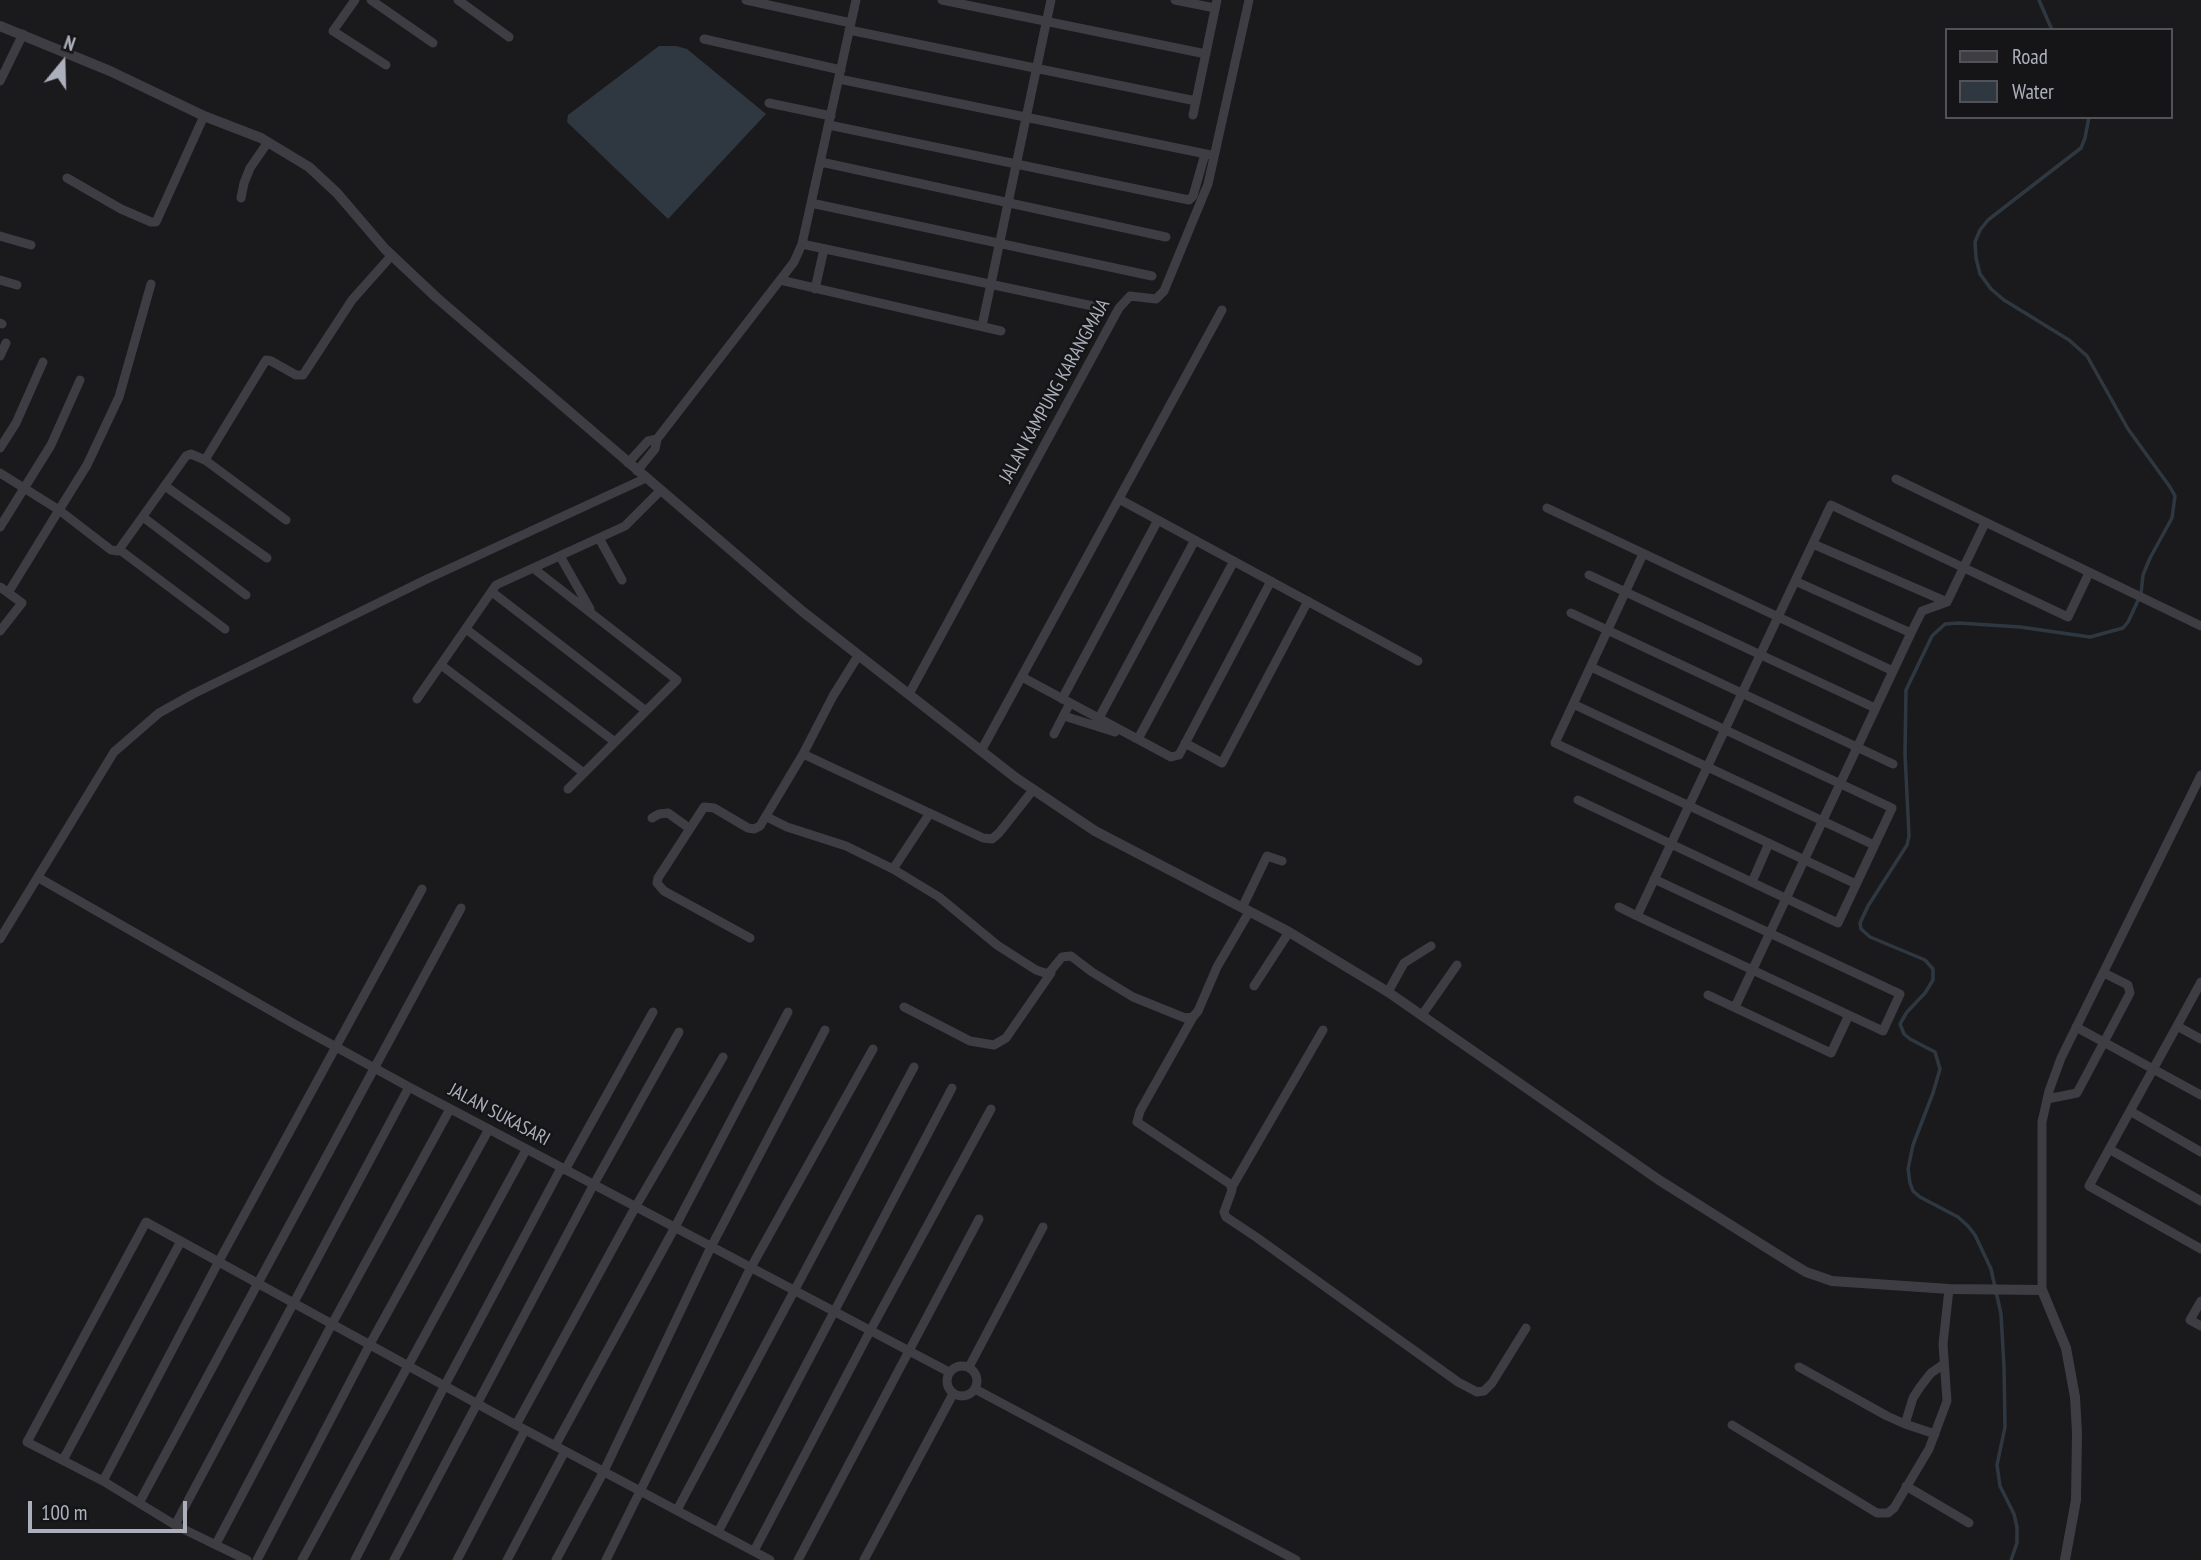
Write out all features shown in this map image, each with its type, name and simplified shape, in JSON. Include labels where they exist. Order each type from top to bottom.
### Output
[{"type":"street","points":[[355,0],[333,32],[386,65]]},
{"type":"street","points":[[371,0],[433,43]]},
{"type":"street","points":[[458,0],[509,37]]},
{"type":"street","points":[[746,0],[1037,70],[1196,101]]},
{"type":"street","points":[[0,939],[114,752],[159,713],[642,475],[657,439],[794,262],[803,244],[856,0]]},
{"type":"street","points":[[942,0],[1206,54]]},
{"type":"street","points":[[982,326],[1051,0]]},
{"type":"street","points":[[1175,0],[1216,4],[1193,115]]},
{"type":"street","name":"JALAN KAMPUNG KARANGMAJA","points":[[909,694],[1119,308],[1130,296],[1157,299],[1164,291],[1208,184],[1210,155],[1249,0]]},
{"type":"street","points":[[0,26],[268,142],[318,174],[392,255],[437,298],[628,463],[858,656],[1033,790],[1095,831],[1289,932],[1388,992],[1659,1180],[1806,1272],[1832,1281],[1950,1289],[2042,1290]]},
{"type":"street","points":[[0,81],[23,34]]},
{"type":"street","points":[[704,39],[1027,117],[1210,155],[1189,200],[1017,164],[769,103]]},
{"type":"street","points":[[67,178],[121,209],[156,222],[204,116]]},
{"type":"street","points":[[241,198],[250,168],[268,142]]},
{"type":"street","points":[[821,162],[1166,237]]},
{"type":"street","points":[[811,203],[1152,276]]},
{"type":"street","points":[[0,236],[31,245]]},
{"type":"street","points":[[803,244],[1102,308]]},
{"type":"street","points":[[815,289],[824,249]]},
{"type":"street","points":[[205,460],[266,360],[296,375],[303,375],[352,300],[392,255]]},
{"type":"street","points":[[0,280],[17,285]]},
{"type":"street","points":[[779,280],[1001,331]]},
{"type":"street","points":[[0,631],[22,603],[4,590],[87,465],[119,397],[151,284]]},
{"type":"street","points":[[981,751],[1222,310]]},
{"type":"street","points":[[0,356],[6,343]]},
{"type":"street","points":[[0,448],[16,423],[43,362]]},
{"type":"street","points":[[0,527],[51,445],[80,380]]},
{"type":"street","points":[[628,463],[648,441],[657,439]]},
{"type":"street","points":[[120,550],[186,456],[191,454],[205,460],[286,520]]},
{"type":"street","points":[[0,473],[59,510],[111,550],[120,550],[225,629]]},
{"type":"street","points":[[1896,479],[2201,626]]},
{"type":"street","points":[[165,486],[267,558]]},
{"type":"street","points":[[417,699],[496,585],[625,526],[661,490]]},
{"type":"street","points":[[1119,499],[1418,661]]},
{"type":"street","points":[[1637,916],[1831,505],[2068,617],[2089,573]]},
{"type":"street","points":[[1547,508],[1893,671]]},
{"type":"street","points":[[143,517],[246,595]]},
{"type":"street","points":[[1054,734],[1064,716],[1066,701],[1158,520]]},
{"type":"street","points":[[1735,1007],[1911,633],[1923,611],[1947,603],[1985,523]]},
{"type":"street","points":[[599,538],[622,580]]},
{"type":"street","points":[[1099,718],[1195,540]]},
{"type":"street","points":[[1813,544],[1947,603]]},
{"type":"street","points":[[1643,554],[1555,743],[1856,884]]},
{"type":"street","points":[[560,556],[593,615]]},
{"type":"street","points":[[1138,739],[1234,561]]},
{"type":"street","points":[[533,568],[677,680],[568,789]]},
{"type":"street","points":[[1589,575],[1875,708]]},
{"type":"street","points":[[1022,677],[1171,757],[1179,755],[1270,581]]},
{"type":"street","points":[[1795,582],[1911,633]]},
{"type":"street","points":[[492,592],[646,711]]},
{"type":"street","points":[[1185,743],[1222,763],[1308,601]]},
{"type":"street","points":[[1571,613],[1893,764]]},
{"type":"street","points":[[466,629],[615,742]]},
{"type":"street","points":[[750,938],[664,891],[657,883],[689,828],[706,806],[751,829],[760,826],[858,656]]},
{"type":"street","points":[[441,665],[584,773]]},
{"type":"street","points":[[1578,800],[1838,923],[1892,808],[1591,667]]},
{"type":"street","points":[[1573,704],[1874,845]]},
{"type":"street","points":[[1064,716],[1138,739]]},
{"type":"street","points":[[803,754],[975,836],[992,839],[1033,790]]},
{"type":"street","points":[[2065,1560],[2076,1500],[2077,1433],[2075,1397],[2066,1348],[2042,1290],[2042,1122],[2046,1099],[2061,1058],[2201,775]]},
{"type":"street","points":[[652,818],[668,813],[689,828]]},
{"type":"street","points":[[893,869],[930,813]]},
{"type":"street","points":[[767,817],[787,827],[846,846],[893,869],[939,897],[1016,959],[1042,972],[1051,972]]},
{"type":"street","points":[[1752,882],[1769,843]]},
{"type":"street","points":[[1232,1187],[1227,1181],[1139,1126],[1137,1122],[1144,1104],[1202,1003],[1246,910],[1267,856],[1282,861]]},
{"type":"street","name":"JALAN SUKASARI","points":[[39,878],[409,1087],[949,1372]]},
{"type":"street","points":[[1619,907],[1883,1031],[1900,995],[1654,879]]},
{"type":"street","points":[[103,1481],[219,1261],[422,889]]},
{"type":"street","points":[[139,1503],[461,908]]},
{"type":"street","points":[[1254,986],[1289,932]]},
{"type":"street","points":[[1388,992],[1404,963],[1431,946]]},
{"type":"street","points":[[904,1007],[970,1041],[995,1045],[1006,1038],[1062,957],[1071,956],[1133,997],[1178,1016],[1193,1017]]},
{"type":"street","points":[[1422,1014],[1457,965]]},
{"type":"street","points":[[2046,1099],[2077,1093],[2131,990],[2128,985],[2104,974]]},
{"type":"street","points":[[2200,986],[2089,1186],[2201,1249]]},
{"type":"street","points":[[1708,995],[1831,1053],[1849,1015]]},
{"type":"street","points":[[355,1560],[445,1385],[563,1169],[653,1012]]},
{"type":"street","points":[[555,1446],[674,1229],[788,1012]]},
{"type":"street","points":[[2177,1026],[2201,1039]]},
{"type":"street","points":[[2076,1027],[2201,1095]]},
{"type":"street","points":[[556,1560],[604,1471],[711,1247],[825,1030]]},
{"type":"street","points":[[1323,1030],[1232,1187],[1224,1212],[1227,1218],[1472,1390],[1481,1392],[1492,1383],[1526,1328]]},
{"type":"street","points":[[394,1560],[594,1184],[679,1032]]},
{"type":"street","points":[[606,1560],[750,1269],[873,1049]]},
{"type":"street","points":[[516,1425],[636,1206],[723,1057]]},
{"type":"street","points":[[677,1510],[914,1067]]},
{"type":"street","points":[[175,1525],[409,1087]]},
{"type":"street","points":[[718,1532],[952,1088]]},
{"type":"street","points":[[754,1551],[992,1108]]},
{"type":"street","points":[[216,1545],[332,1324],[450,1109]]},
{"type":"street","points":[[2130,1111],[2201,1152]]},
{"type":"street","points":[[257,1560],[370,1344],[489,1129]]},
{"type":"street","points":[[2109,1149],[2201,1202]]},
{"type":"street","points":[[302,1560],[526,1150]]},
{"type":"street","points":[[798,1560],[979,1219]]},
{"type":"street","points":[[247,1560],[175,1525],[103,1481],[27,1442],[146,1222],[525,1430],[770,1560]]},
{"type":"street","points":[[970,1367],[1043,1227]]},
{"type":"street","points":[[63,1460],[181,1241]]},
{"type":"street","points":[[1732,1425],[1883,1515],[1894,1508],[1935,1434],[1948,1393],[1943,1344],[1950,1289]]},
{"type":"street","points":[[2201,1301],[2190,1320],[2201,1326]]},
{"type":"street","points":[[1905,1424],[1913,1398],[1920,1387],[1931,1373],[1944,1364]]},
{"type":"street","points":[[960,1365],[970,1367],[977,1379],[975,1389],[963,1396],[953,1394],[947,1386],[949,1372],[960,1365]]},
{"type":"street","points":[[1799,1367],[1905,1424],[1935,1434]]},
{"type":"street","points":[[975,1389],[1296,1560]]},
{"type":"street","points":[[864,1560],[953,1394]]},
{"type":"street","points":[[457,1560],[525,1430]]},
{"type":"street","points":[[507,1560],[565,1451]]},
{"type":"street","points":[[1906,1486],[1969,1524]]},
{"type":"water","points":[[659,46],[687,49],[766,114],[668,219],[567,122],[568,115]]},
{"type":"waterway","points":[[2039,0],[2051,28]]},
{"type":"waterway","points":[[2011,1560],[2017,1543],[2017,1527],[2014,1514],[2000,1486],[1997,1465],[2005,1427],[2004,1367],[2001,1314],[1991,1269],[1968,1226],[1958,1217],[1913,1191],[1908,1169],[1913,1145],[1940,1069],[1935,1052],[1910,1039],[1904,1034],[1900,1024],[1933,980],[1933,969],[1925,960],[1870,937],[1861,929],[1860,923],[1907,845],[1906,690],[1932,636],[1945,624],[1959,623],[2020,627],[2090,637],[2123,628],[2141,594],[2143,575],[2150,558],[2172,518],[2175,496],[2128,429],[2087,356],[2069,340],[1991,289],[1980,274],[1976,258],[1975,242],[1988,220],[2081,148],[2089,119]]}]
